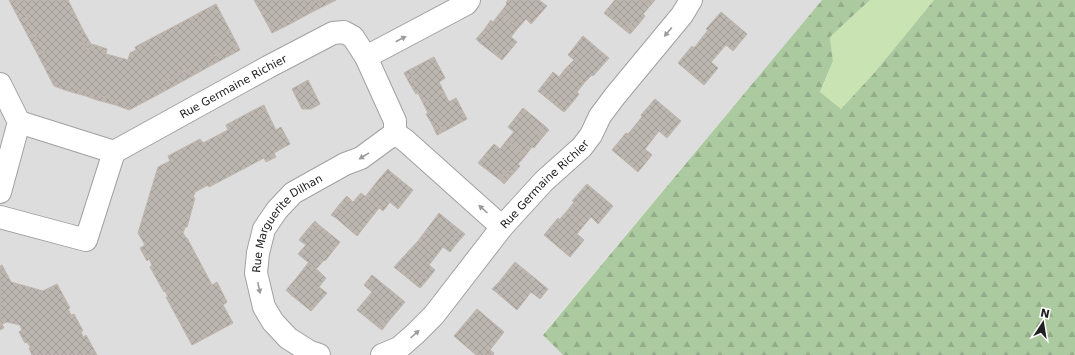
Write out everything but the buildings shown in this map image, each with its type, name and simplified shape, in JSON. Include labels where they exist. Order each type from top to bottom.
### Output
[{"type":"street","points":[[366,57],[466,4],[469,0]]},
{"type":"street","name":"Rue Germaine Richier","points":[[114,152],[333,33],[344,32],[353,37],[366,57],[395,121],[395,133],[406,141],[502,227],[544,181],[582,147],[591,135],[600,116],[682,15],[691,0]]},
{"type":"street","points":[[0,84],[19,122],[0,192]]},
{"type":"street","points":[[0,217],[86,240],[114,152],[19,122]]},
{"type":"street","name":"Rue Marguerite Dilhan","points":[[319,355],[310,352],[288,338],[273,322],[264,308],[256,273],[258,254],[264,229],[277,210],[293,193],[345,164],[361,158],[395,133]]},
{"type":"street","points":[[382,355],[399,348],[434,315],[502,227]]},
{"type":"shaded area","points":[[0,0],[822,0],[543,334],[563,355],[0,355]]},
{"type":"green space","points":[[822,0],[870,0],[830,37],[833,61],[820,92],[841,109],[875,72],[934,0],[1075,0],[1075,355],[563,355],[543,335]]},
{"type":"green space","points":[[870,0],[934,0],[875,72],[841,109],[820,93],[833,61],[830,37]]}]
